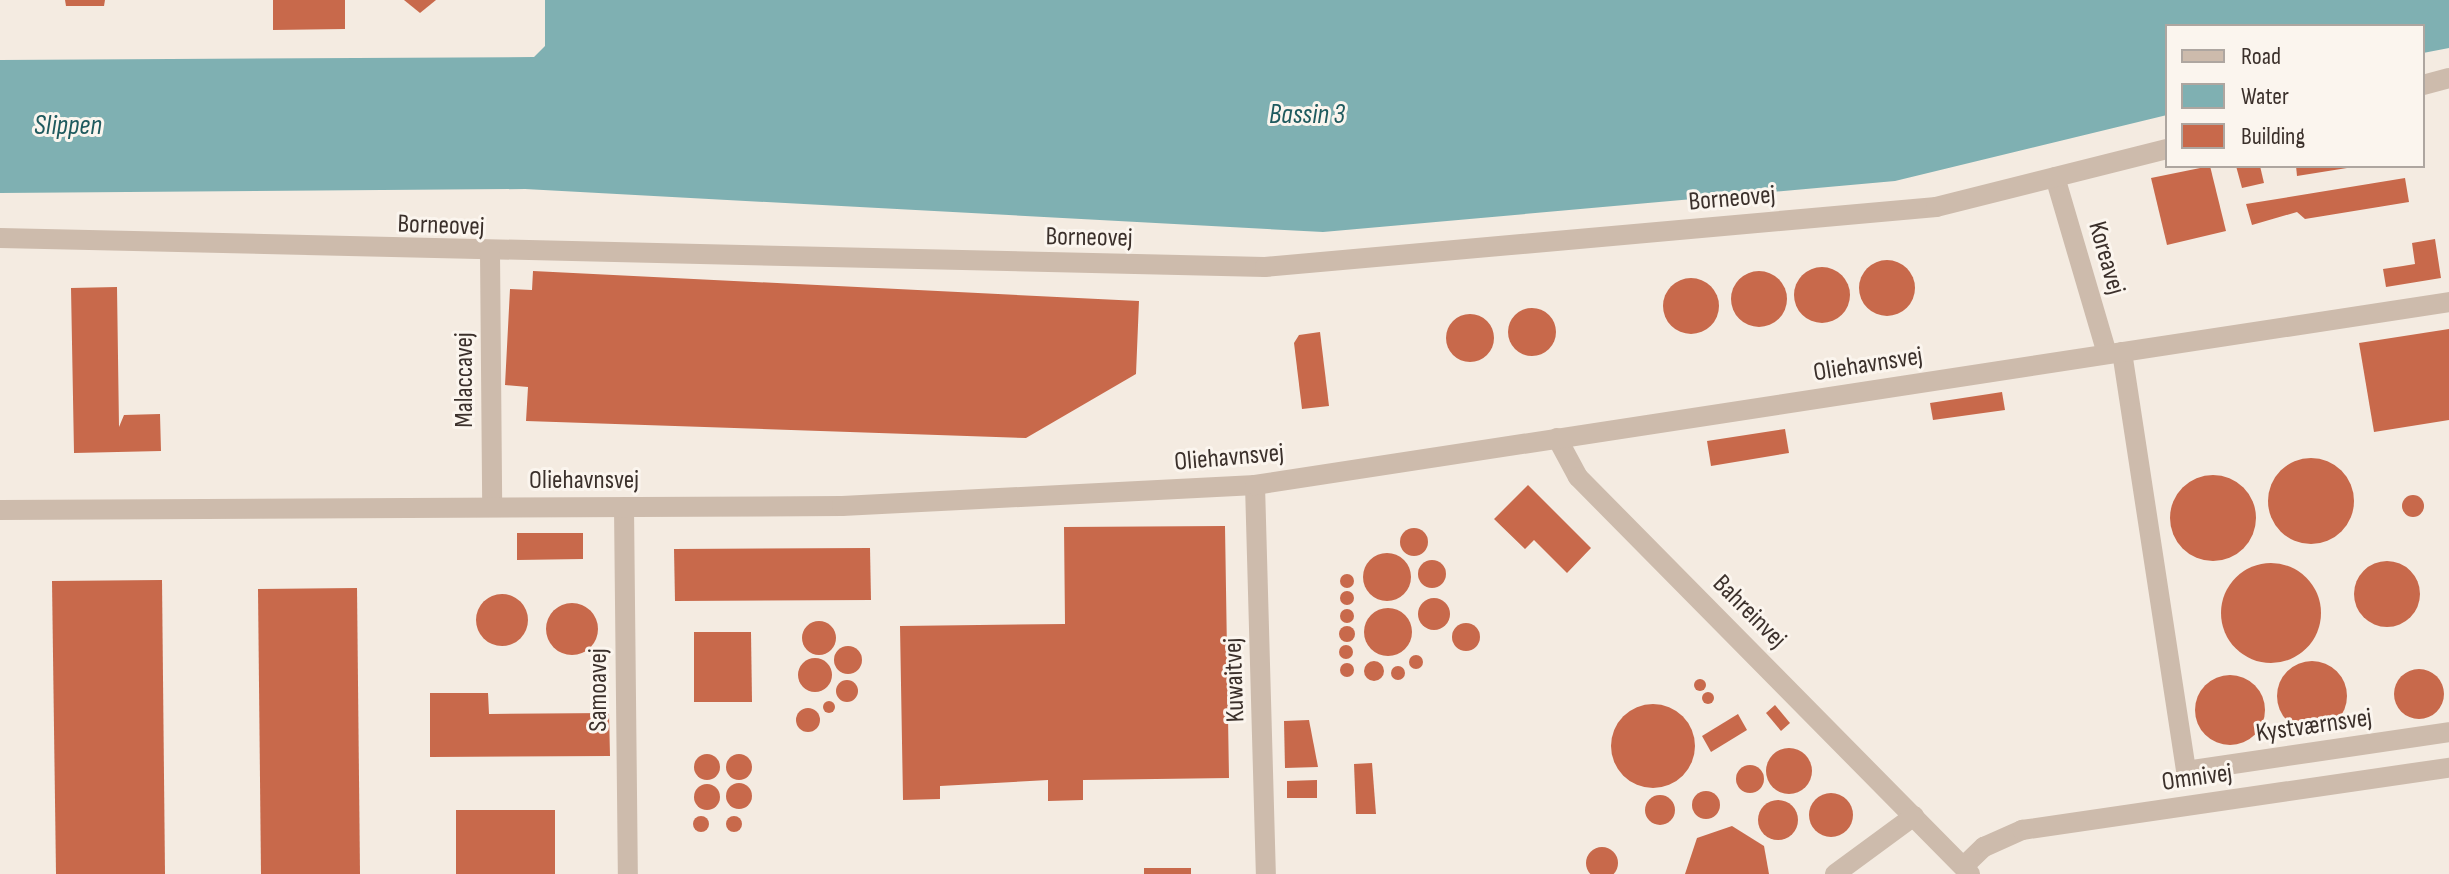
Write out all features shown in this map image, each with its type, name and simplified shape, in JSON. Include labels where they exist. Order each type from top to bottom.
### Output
[{"type":"street","points":[[2425,84],[2449,78]]},
{"type":"street","name":"Borneovej","points":[[0,238],[490,253],[1265,267],[1936,207],[2165,150]]},
{"type":"street","name":"Koreavej","points":[[2055,177],[2115,353],[2186,771]]},
{"type":"street","name":"Malaccavej","points":[[490,253],[492,507]]},
{"type":"street","name":"Oliehavnsvej","points":[[0,510],[842,506],[1255,485],[2449,302]]},
{"type":"street","name":"Bahreinvej","points":[[1557,438],[1578,477],[1914,816]]},
{"type":"street","name":"Kuwaitvej","points":[[1255,485],[1266,874]]},
{"type":"street","name":"Samoavej","points":[[624,507],[628,874]]},
{"type":"street","name":"Kystværnsvej","points":[[2186,771],[2449,732]]},
{"type":"street","name":"Omnivej","points":[[1914,816],[1967,870],[1984,847],[2022,830],[2449,768]]},
{"type":"street","points":[[1835,874],[1914,816]]},
{"type":"water","name":"Bassin 3","points":[[545,0],[2449,0],[2449,48],[2425,53],[2425,24],[2165,24],[2165,115],[1895,181],[1323,232],[525,189],[0,193],[0,60],[534,57],[545,46]]},
{"type":"building","points":[[65,0],[105,0],[104,6],[66,6]]},
{"type":"building","points":[[273,0],[345,0],[345,29],[273,30]]},
{"type":"building","points":[[404,0],[436,0],[420,13]]},
{"type":"building","points":[[2210,168],[2226,231],[2167,245],[2151,178]]},
{"type":"building","points":[[2237,168],[2260,168],[2264,183],[2242,188]]},
{"type":"building","points":[[2296,168],[2347,168],[2297,176]]},
{"type":"building","points":[[2405,178],[2409,202],[2305,219],[2297,212],[2252,225],[2246,204]]},
{"type":"building","points":[[2435,239],[2441,278],[2386,287],[2383,269],[2415,264],[2412,243]]},
{"type":"building","points":[[1887,260],[1907,268],[1915,288],[1907,308],[1887,316],[1867,308],[1859,288],[1867,268]]},
{"type":"building","points":[[1822,267],[1842,275],[1850,295],[1842,315],[1822,323],[1802,315],[1794,295],[1802,275]]},
{"type":"building","points":[[533,271],[1139,301],[1136,374],[1026,438],[526,421],[528,387],[505,385],[510,289],[532,290]]},
{"type":"building","points":[[1759,271],[1779,279],[1787,299],[1779,319],[1759,327],[1739,319],[1731,299],[1739,279]]},
{"type":"building","points":[[1691,278],[1711,286],[1719,306],[1711,326],[1691,334],[1671,326],[1663,306],[1671,286]]},
{"type":"building","points":[[117,287],[119,427],[124,415],[160,414],[161,451],[74,453],[71,288]]},
{"type":"building","points":[[1532,308],[1549,315],[1556,332],[1549,349],[1532,356],[1515,349],[1508,332],[1515,315]]},
{"type":"building","points":[[1470,314],[1487,321],[1494,338],[1487,355],[1470,362],[1453,355],[1446,338],[1453,321]]},
{"type":"building","points":[[2449,329],[2449,420],[2374,432],[2359,343]]},
{"type":"building","points":[[1320,332],[1329,406],[1302,409],[1294,343],[1299,335]]},
{"type":"building","points":[[2002,392],[2005,410],[1933,420],[1930,403]]},
{"type":"building","points":[[1785,429],[1789,453],[1711,466],[1707,441]]},
{"type":"building","points":[[2303,458],[2319,458],[2342,470],[2351,484],[2354,501],[2351,518],[2342,532],[2319,544],[2303,544],[2287,537],[2275,525],[2268,509],[2268,493],[2275,477],[2287,465]]},
{"type":"building","points":[[2205,475],[2221,475],[2244,487],[2253,501],[2256,518],[2253,535],[2244,549],[2221,561],[2205,561],[2189,554],[2177,542],[2170,526],[2170,510],[2177,494],[2189,482]]},
{"type":"building","points":[[1528,485],[1591,548],[1567,573],[1534,540],[1525,549],[1494,519]]},
{"type":"building","points":[[2413,495],[2421,498],[2424,506],[2421,514],[2413,517],[2405,514],[2402,506],[2405,498]]},
{"type":"building","points":[[1225,526],[1229,778],[1083,780],[1083,800],[1048,801],[1048,780],[940,786],[940,799],[903,800],[900,626],[1065,624],[1064,527]]},
{"type":"building","points":[[1414,528],[1424,532],[1428,542],[1424,552],[1414,556],[1404,552],[1400,542],[1404,532]]},
{"type":"building","points":[[517,533],[583,533],[583,559],[517,560]]},
{"type":"building","points":[[870,548],[871,600],[675,601],[674,549]]},
{"type":"building","points":[[1387,553],[1404,560],[1411,577],[1404,594],[1387,601],[1370,594],[1363,577],[1370,560]]},
{"type":"building","points":[[1432,560],[1442,564],[1446,574],[1442,584],[1432,588],[1422,584],[1418,574],[1422,564]]},
{"type":"building","points":[[2381,561],[2393,561],[2405,566],[2415,576],[2420,594],[2418,607],[2405,622],[2393,627],[2381,627],[2369,622],[2359,612],[2354,600],[2354,588],[2359,576],[2369,566]]},
{"type":"building","points":[[2271,563],[2290,567],[2306,578],[2317,594],[2321,613],[2317,632],[2306,648],[2290,659],[2271,663],[2252,659],[2236,648],[2225,632],[2221,613],[2225,594],[2236,578],[2252,567]]},
{"type":"building","points":[[1347,574],[1354,581],[1347,588],[1340,581]]},
{"type":"building","points":[[162,580],[165,874],[56,874],[52,581]]},
{"type":"building","points":[[357,588],[360,874],[261,874],[258,589]]},
{"type":"building","points":[[1347,591],[1354,598],[1347,605],[1340,598]]},
{"type":"building","points":[[502,594],[521,601],[528,620],[521,639],[502,646],[483,639],[476,620],[483,601]]},
{"type":"building","points":[[1434,598],[1446,602],[1450,614],[1446,626],[1434,630],[1422,626],[1418,614],[1422,602]]},
{"type":"building","points":[[572,603],[591,610],[598,629],[591,648],[572,655],[553,648],[546,629],[553,610]]},
{"type":"building","points":[[1388,608],[1405,615],[1412,632],[1405,649],[1388,656],[1371,649],[1364,632],[1371,615]]},
{"type":"building","points":[[1347,609],[1354,616],[1347,623],[1340,616]]},
{"type":"building","points":[[819,621],[831,626],[836,638],[831,650],[819,655],[807,650],[802,638],[807,626]]},
{"type":"building","points":[[1466,623],[1476,627],[1480,637],[1476,647],[1466,651],[1456,647],[1452,637],[1456,627]]},
{"type":"building","points":[[1347,626],[1353,628],[1353,640],[1347,642],[1341,640],[1339,634],[1341,628]]},
{"type":"building","points":[[694,632],[751,632],[752,702],[694,702]]},
{"type":"building","points":[[1346,645],[1353,652],[1346,659],[1339,652]]},
{"type":"building","points":[[848,646],[858,650],[862,660],[858,670],[848,674],[838,670],[834,660],[838,650]]},
{"type":"building","points":[[1416,655],[1423,662],[1416,669],[1409,662]]},
{"type":"building","points":[[815,658],[827,663],[832,675],[827,687],[815,692],[803,687],[798,675],[803,663]]},
{"type":"building","points":[[1374,661],[1381,664],[1384,671],[1381,678],[1374,681],[1367,678],[1364,671],[1367,664]]},
{"type":"building","points":[[2312,661],[2337,671],[2347,696],[2337,721],[2312,731],[2287,721],[2277,696],[2287,671]]},
{"type":"building","points":[[1347,663],[1354,670],[1347,677],[1340,670]]},
{"type":"building","points":[[1398,666],[1405,673],[1398,680],[1391,673]]},
{"type":"building","points":[[2419,669],[2437,676],[2444,694],[2437,712],[2419,719],[2401,712],[2394,694],[2401,676]]},
{"type":"building","points":[[2230,675],[2255,685],[2265,710],[2255,735],[2230,745],[2205,735],[2195,710],[2205,685]]},
{"type":"building","points":[[1700,679],[1706,685],[1700,691],[1694,685]]},
{"type":"building","points":[[847,680],[855,683],[858,691],[855,699],[847,702],[839,699],[836,691],[839,683]]},
{"type":"building","points":[[1708,692],[1714,698],[1708,704],[1702,698]]},
{"type":"building","points":[[430,693],[488,693],[489,714],[609,713],[610,756],[430,757]]},
{"type":"building","points":[[829,701],[835,707],[829,713],[823,707]]},
{"type":"building","points":[[1653,704],[1669,707],[1683,716],[1692,730],[1695,746],[1692,762],[1683,776],[1669,785],[1653,788],[1637,785],[1623,776],[1614,762],[1611,746],[1614,730],[1623,716],[1637,707]]},
{"type":"building","points":[[1775,705],[1790,723],[1781,731],[1766,713]]},
{"type":"building","points":[[808,708],[817,711],[820,720],[817,729],[808,732],[799,729],[796,720],[799,711]]},
{"type":"building","points":[[1738,714],[1747,730],[1711,752],[1702,736]]},
{"type":"building","points":[[1309,720],[1318,767],[1285,768],[1284,721]]},
{"type":"building","points":[[1789,748],[1805,755],[1812,771],[1805,787],[1789,794],[1773,787],[1766,771],[1773,755]]},
{"type":"building","points":[[707,754],[716,758],[720,767],[716,776],[707,780],[698,776],[694,767],[698,758]]},
{"type":"building","points":[[739,754],[748,758],[752,767],[748,776],[739,780],[730,776],[726,767],[730,758]]},
{"type":"building","points":[[1372,763],[1376,814],[1356,814],[1354,764]]},
{"type":"building","points":[[1750,765],[1760,769],[1764,779],[1760,789],[1750,793],[1740,789],[1736,779],[1740,769]]},
{"type":"building","points":[[1317,780],[1317,798],[1287,798],[1287,781]]},
{"type":"building","points":[[739,783],[748,787],[752,796],[748,805],[739,809],[730,805],[726,796],[730,787]]},
{"type":"building","points":[[707,784],[716,788],[720,797],[716,806],[707,810],[698,806],[694,797],[698,788]]},
{"type":"building","points":[[1706,791],[1716,795],[1720,805],[1716,815],[1706,819],[1696,815],[1692,805],[1696,795]]},
{"type":"building","points":[[1831,793],[1846,800],[1853,815],[1846,830],[1831,837],[1816,830],[1809,815],[1816,800]]},
{"type":"building","points":[[1660,795],[1671,799],[1675,810],[1671,821],[1660,825],[1649,821],[1645,810],[1649,799]]},
{"type":"building","points":[[1778,800],[1792,806],[1798,820],[1792,834],[1778,840],[1764,834],[1758,820],[1764,806]]},
{"type":"building","points":[[456,810],[555,810],[555,874],[456,874]]},
{"type":"building","points":[[701,816],[709,824],[701,832],[693,824]]},
{"type":"building","points":[[734,816],[742,824],[734,832],[726,824]]},
{"type":"building","points":[[1732,826],[1764,846],[1769,874],[1685,874],[1697,838]]},
{"type":"building","points":[[1596,848],[1608,848],[1617,857],[1617,869],[1612,875],[1592,875],[1587,869],[1587,857]]},
{"type":"building","points":[[1144,868],[1191,868],[1191,874],[1144,874]]},
{"type":"water label","name":"Slippen","points":[[68,126]]}]
